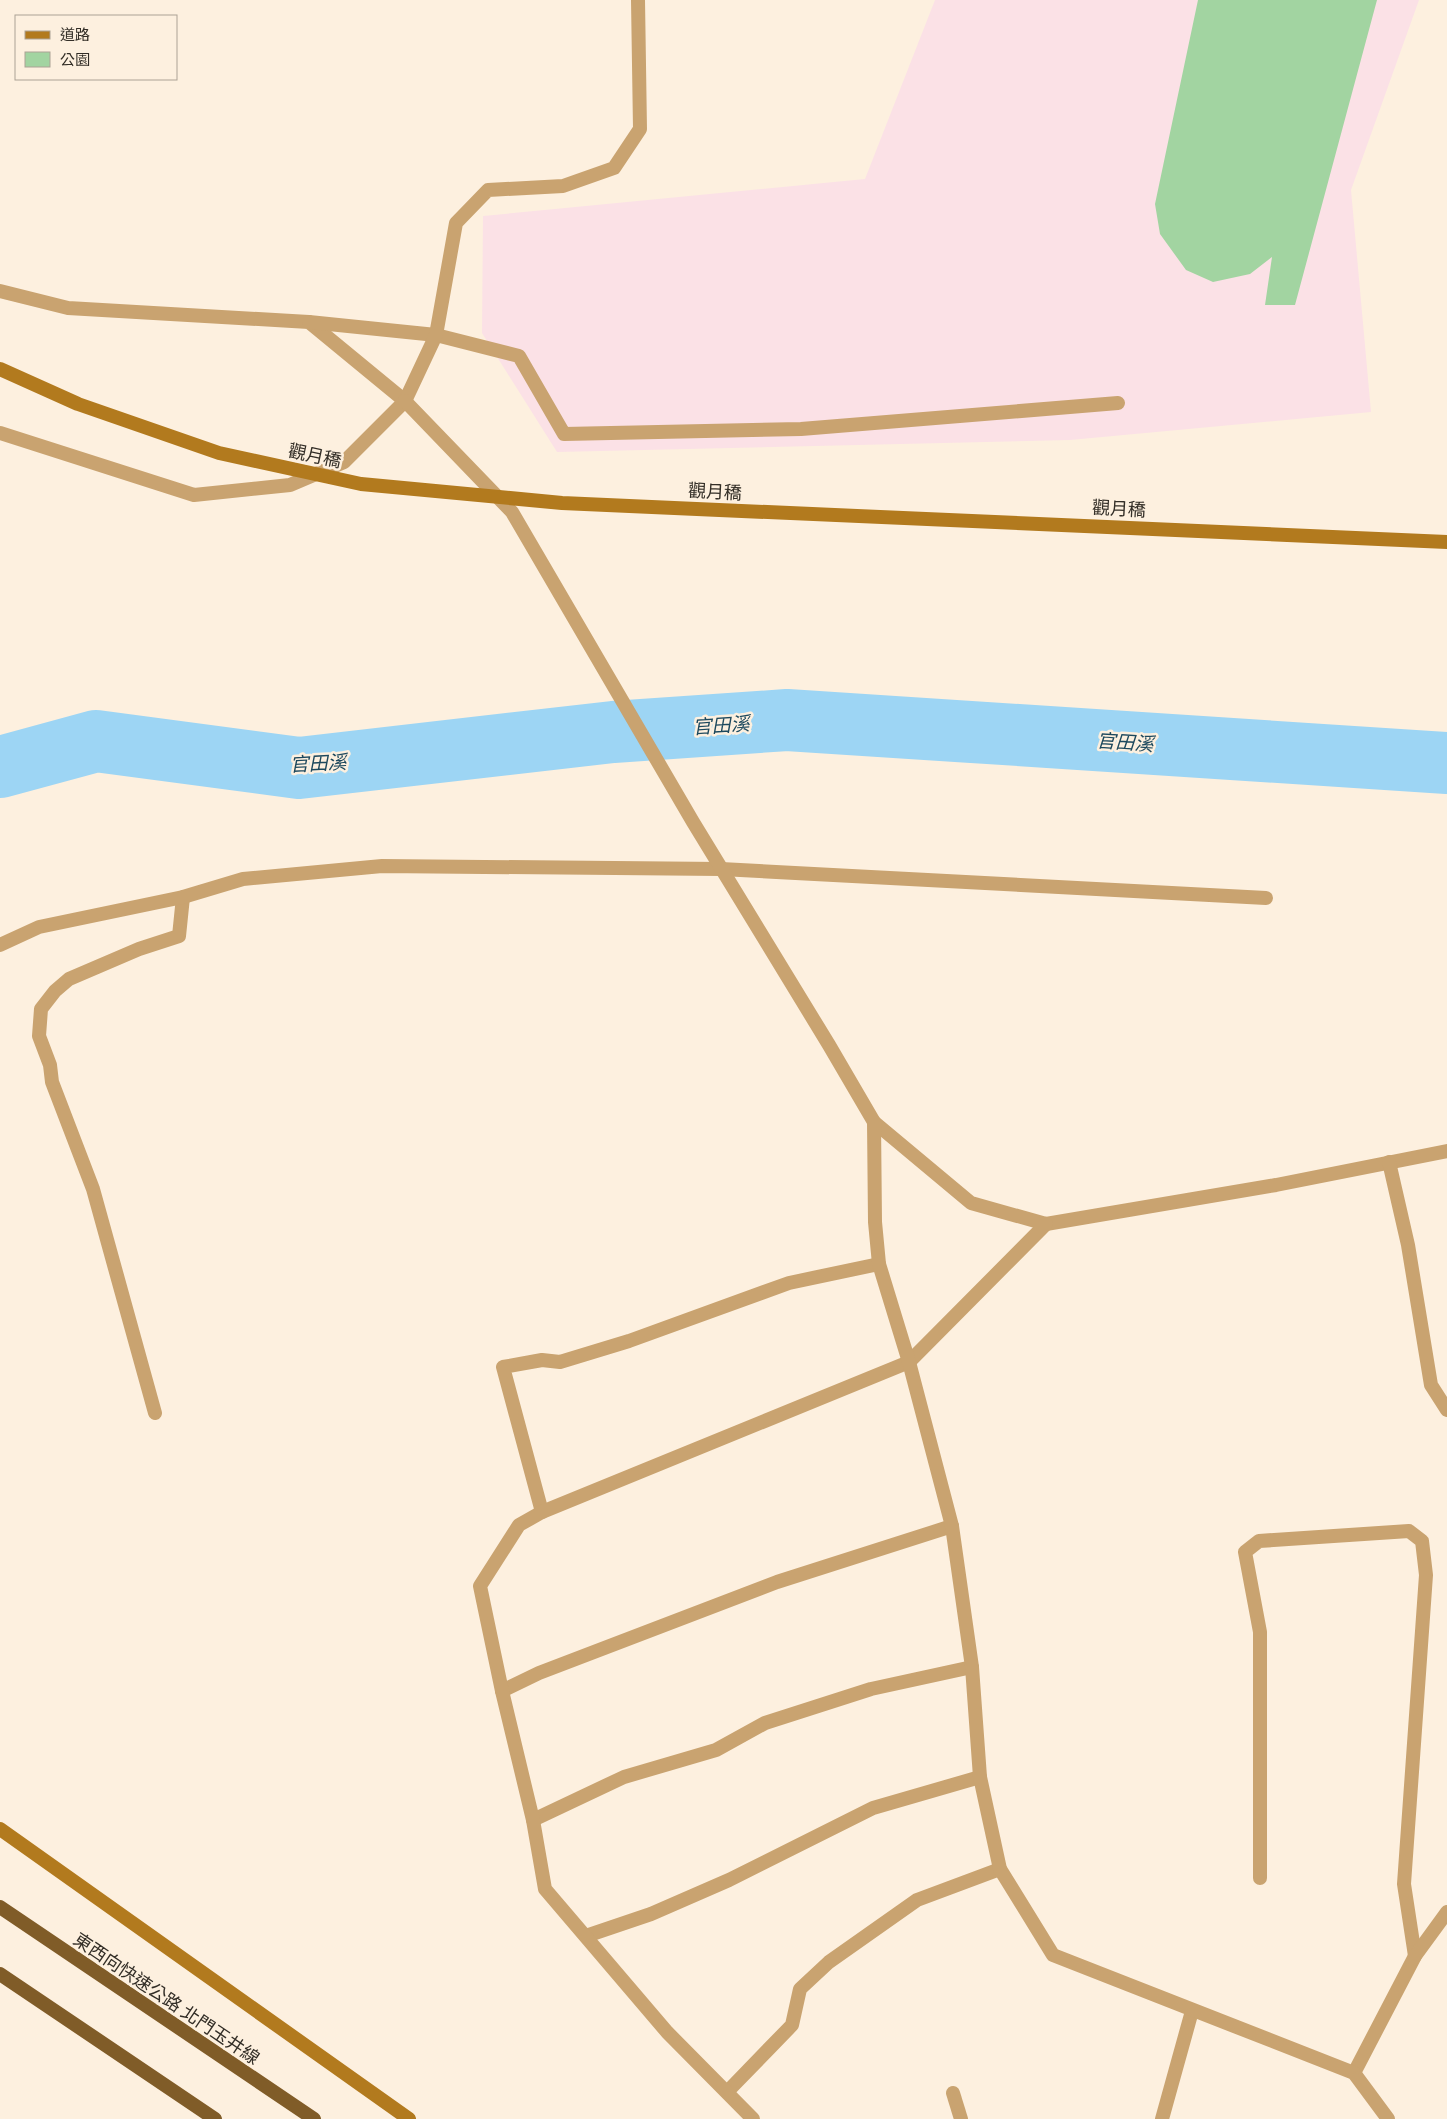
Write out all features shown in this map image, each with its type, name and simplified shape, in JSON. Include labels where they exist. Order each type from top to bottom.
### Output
[{"type":"highway","name":"東西向快速公路 北門玉井線","points":[[0,1907],[314,2119]]},
{"type":"highway","points":[[0,1974],[215,2119]]},
{"type":"main road","name":"觀月穚","points":[[0,369],[78,404],[219,454],[361,484],[562,503],[1447,542]]},
{"type":"main road","points":[[0,1829],[409,2119]]},
{"type":"street","points":[[0,433],[194,495],[290,485],[344,462],[405,401],[436,335],[456,223],[488,190],[563,186],[614,168],[640,129],[638,0]]},
{"type":"street","points":[[0,291],[68,308],[309,322],[436,335],[519,356],[564,434],[801,429],[1118,403]]},
{"type":"street","points":[[309,322],[405,401],[512,512],[693,822],[874,1122],[971,1203],[1046,1224],[1276,1185],[1447,1151]]},
{"type":"street","points":[[0,945],[39,927],[183,896],[243,878],[382,866],[721,869],[1266,898]]},
{"type":"street","points":[[155,1413],[93,1189],[52,1082],[50,1065],[40,1036],[41,1009],[55,991],[69,979],[139,949],[179,936],[183,896]]},
{"type":"street","points":[[874,1122],[875,1222],[879,1264],[909,1362],[952,1526],[972,1667],[980,1777],[1000,1869],[1053,1955],[1354,2073],[1388,2119]]},
{"type":"street","points":[[1388,1162],[1408,1245],[1431,1385],[1447,1410]]},
{"type":"street","points":[[753,2119],[667,2032],[544,1889],[533,1820],[502,1691],[480,1586],[519,1525],[542,1512],[909,1362],[1046,1224]]},
{"type":"street","points":[[542,1512],[503,1367],[542,1360],[560,1362],[629,1341],[788,1283],[879,1264]]},
{"type":"street","points":[[502,1691],[539,1673],[777,1582],[952,1526]]},
{"type":"street","points":[[1260,1878],[1260,1632],[1245,1552],[1259,1541],[1409,1531],[1422,1541],[1426,1575],[1404,1884],[1415,1956]]},
{"type":"street","points":[[533,1820],[624,1777],[716,1750],[765,1723],[870,1689],[972,1667]]},
{"type":"street","points":[[586,1936],[651,1914],[694,1895],[873,1808],[980,1777]]},
{"type":"street","points":[[727,2092],[792,2025],[800,1988],[829,1962],[917,1900],[1000,1869]]},
{"type":"street","points":[[1354,2073],[1415,1956],[1447,1912]]},
{"type":"street","points":[[1162,2119],[1192,2011]]},
{"type":"street","points":[[953,2093],[962,2119]]},
{"type":"shaded area","points":[[935,0],[1419,0],[1351,190],[1371,412],[1070,440],[557,452],[482,333],[483,216],[865,179]]},
{"type":"green space","points":[[1198,0],[1377,0],[1295,305],[1265,305],[1272,257],[1250,274],[1213,282],[1186,270],[1160,234],[1155,204]]},
{"type":"waterway","name":"官田溪","points":[[0,767],[96,741],[299,768],[613,732],[787,720],[1447,763]]}]
